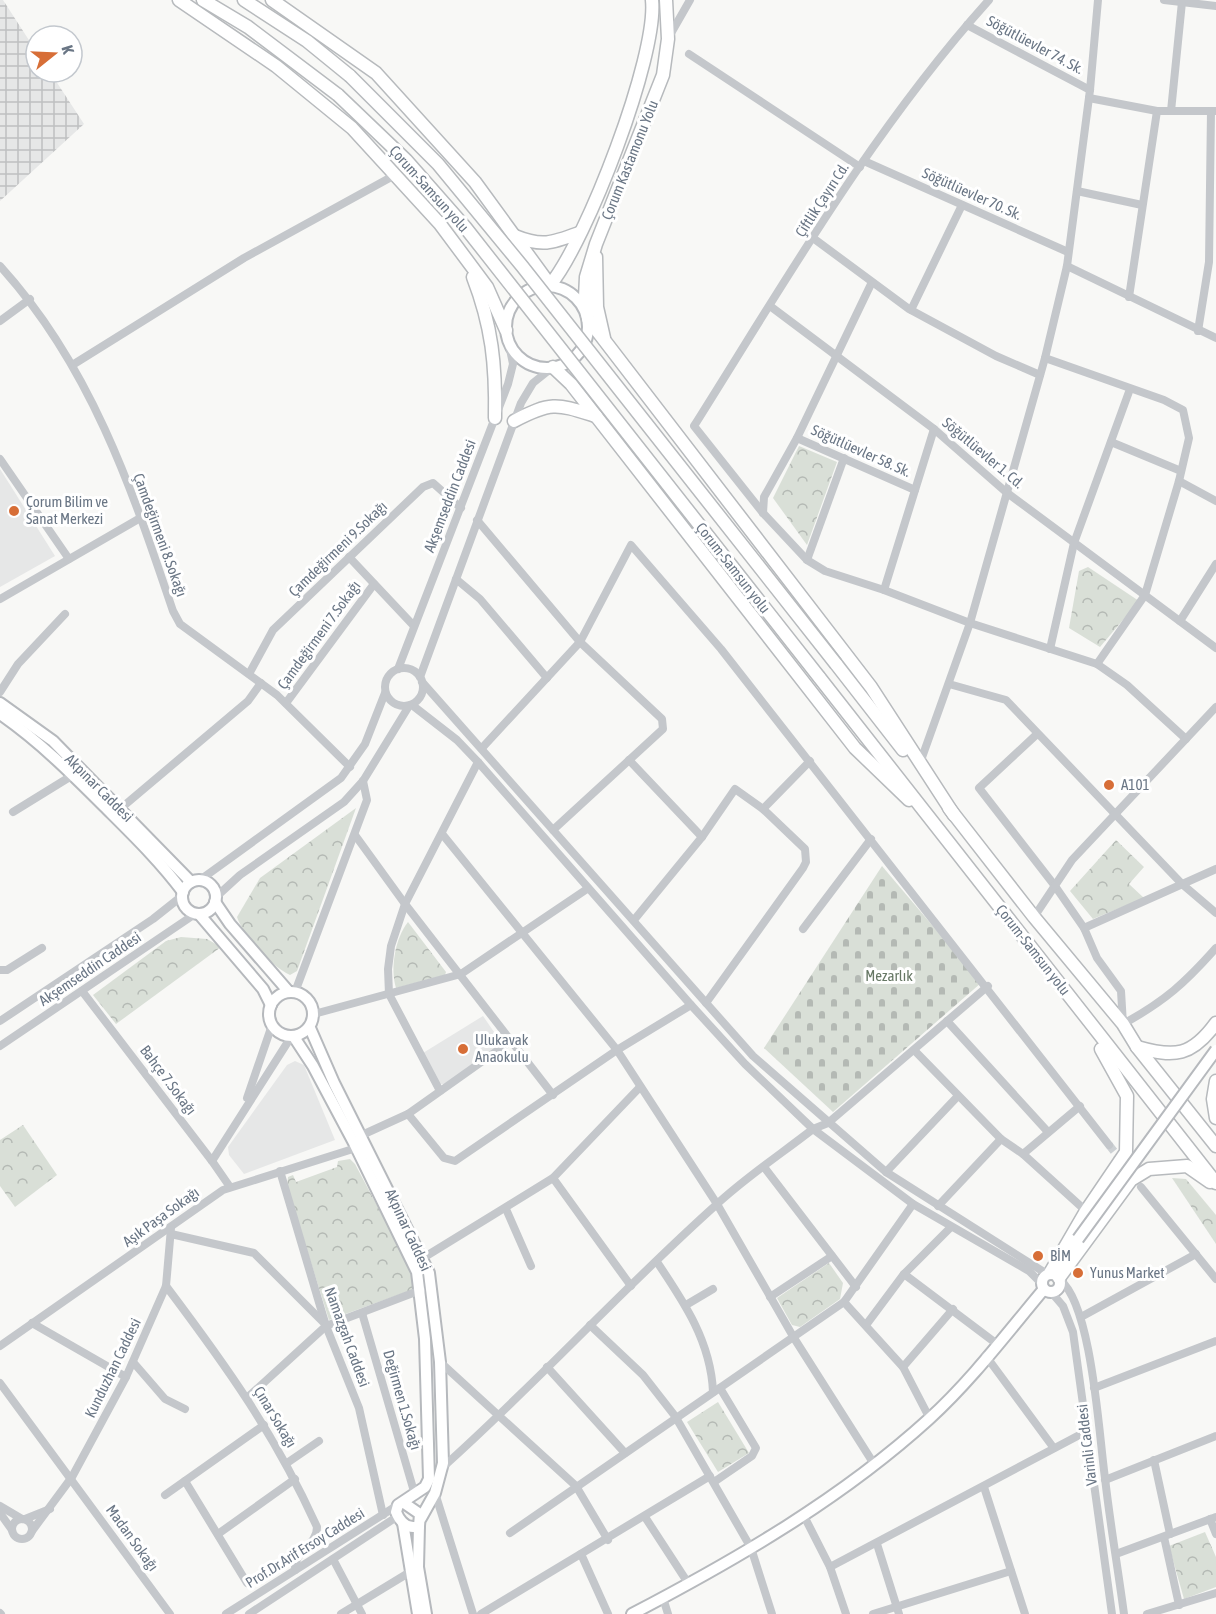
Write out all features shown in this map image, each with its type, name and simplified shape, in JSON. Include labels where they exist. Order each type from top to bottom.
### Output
[{"type":"highway","points":[[179,0],[285,73],[352,128],[440,224],[487,287],[506,330]]},
{"type":"highway","name":"Çorum-Samsun yolu","points":[[203,0],[248,27],[338,95],[406,160],[465,227],[1216,1183]]},
{"type":"highway","name":"Çorum-Samsun yolu","points":[[244,0],[307,41],[350,76],[438,164],[522,266],[1034,917],[1123,1024],[1137,1047],[1216,1146]]},
{"type":"highway","points":[[272,0],[376,73],[475,182],[550,285]]},
{"type":"highway","name":"Çorum Kastamonu Yolu","points":[[550,285],[569,258],[622,132],[643,64],[652,0]]},
{"type":"highway","name":"Çorum Kastamonu Yolu","points":[[588,319],[585,297],[586,277],[596,244],[663,75],[668,39],[666,0]]},
{"type":"highway","points":[[513,235],[534,244],[553,243],[579,233]]},
{"type":"highway","points":[[596,244],[597,307],[605,342]]},
{"type":"highway","points":[[468,261],[485,306],[494,344],[495,418]]},
{"type":"highway","points":[[588,319],[871,687],[954,815]]},
{"type":"highway","points":[[553,368],[571,384],[855,748],[942,832]]},
{"type":"highway","points":[[514,421],[541,407],[564,406],[596,416]]},
{"type":"highway","points":[[1051,1280],[1086,1211],[1126,1152],[1127,1096],[1118,1075],[1061,987]]},
{"type":"highway","points":[[1137,1047],[1161,1054],[1183,1052],[1200,1041],[1216,1023]]},
{"type":"highway","points":[[1216,1081],[1213,1099],[1216,1118]]},
{"type":"highway","points":[[1051,1280],[1131,1180],[1149,1169],[1188,1166],[1216,1188]]},
{"type":"main road","points":[[550,285],[563,288],[574,296],[583,307],[588,319],[588,333],[576,356],[566,364],[553,368],[527,363],[516,354],[509,343],[506,330],[507,316],[518,298],[536,287],[550,285]]},
{"type":"main road","name":"Akpınar Caddesi","points":[[0,703],[53,741],[195,881]]},
{"type":"main road","name":"Akpınar Caddesi","points":[[0,714],[34,738],[73,775],[160,862],[182,894]]},
{"type":"main road","points":[[195,881],[213,887],[215,899],[230,924],[292,992],[308,1000],[314,1014],[309,1028],[292,1037],[280,1033],[272,1025],[271,1005],[263,989],[197,914],[184,905],[182,894],[195,881]]},
{"type":"main road","points":[[197,914],[211,909],[215,899]]},
{"type":"main road","points":[[271,1005],[282,994],[292,992]]},
{"type":"main road","name":"Akpınar Caddesi","points":[[309,1028],[334,1083],[423,1258],[433,1289],[440,1362],[443,1467],[435,1493],[420,1522],[418,1567],[426,1614]]},
{"type":"main road","name":"Akpınar Caddesi","points":[[292,1037],[313,1066],[356,1148],[409,1253],[421,1290],[430,1467],[425,1487],[401,1512]]},
{"type":"main road","points":[[632,1614],[804,1516],[930,1419],[1051,1280],[1078,1239],[1216,1050]]},
{"type":"main road","points":[[417,1510],[420,1522],[413,1528],[401,1512],[417,1510]]},
{"type":"main road","points":[[401,1512],[418,1614]]},
{"type":"street","points":[[668,39],[690,0]]},
{"type":"street","name":"Çiftlik Çayırı Cd.","points":[[763,513],[694,426],[862,164],[920,81],[989,0]]},
{"type":"street","points":[[920,763],[970,623],[1045,358],[1066,266],[1090,94],[1098,2],[1088,0]]},
{"type":"street","points":[[1164,0],[1216,6]]},
{"type":"street","points":[[1171,111],[1182,2]]},
{"type":"street","name":"Söğütlüevler 74. Sk.","points":[[967,25],[1090,94],[1156,111],[1214,111]]},
{"type":"street","name":"Söğütlüevler 70. Sk.","points":[[689,54],[862,164],[1068,252]]},
{"type":"street","points":[[1129,297],[1156,111]]},
{"type":"street","points":[[1198,331],[1213,262],[1214,111]]},
{"type":"street","points":[[74,364],[244,258],[395,175]]},
{"type":"street","points":[[1077,191],[1142,205]]},
{"type":"street","points":[[911,310],[962,205]]},
{"type":"street","points":[[813,238],[911,310],[996,356],[1040,375]]},
{"type":"street","name":"Çamdeğirmeni 8.Sokağı","points":[[0,266],[30,299],[74,364],[142,517],[173,611],[180,624],[286,703],[350,767]]},
{"type":"street","points":[[1066,266],[1216,338]]},
{"type":"street","points":[[872,282],[797,438],[764,497],[763,513],[807,560],[825,572],[884,590],[970,623],[1097,664],[1127,685],[1186,739]]},
{"type":"street","points":[[0,321],[30,299]]},
{"type":"street","name":"Söğütlüevler 1. Cd.","points":[[770,306],[934,429],[1006,492],[1216,648]]},
{"type":"street","name":"Akşemseddin Caddesi","points":[[398,669],[495,418],[513,363],[506,330]]},
{"type":"street","points":[[1045,358],[1184,410],[1189,438],[1179,481],[1145,595],[1097,664]]},
{"type":"street","points":[[215,899],[240,875],[344,802],[363,781],[411,705],[421,695],[421,680],[514,421],[533,382],[553,368]]},
{"type":"street","points":[[1050,649],[1074,543],[1130,389]]},
{"type":"street","points":[[884,590],[934,429]]},
{"type":"street","name":"Söğütlüevler 58. Sk.","points":[[797,438],[915,490]]},
{"type":"street","points":[[1111,442],[1181,471]]},
{"type":"street","points":[[807,560],[844,458]]},
{"type":"street","points":[[0,459],[69,559]]},
{"type":"street","points":[[1179,481],[1216,501]]},
{"type":"street","name":"Çamdeğirmeni 9.Sokağı","points":[[249,674],[273,630],[429,483],[433,483],[461,508]]},
{"type":"street","points":[[0,599],[142,517]]},
{"type":"street","points":[[477,520],[580,642],[662,719],[663,729],[553,830]]},
{"type":"street","points":[[482,748],[580,642],[632,545],[721,649],[988,986],[1109,1145]]},
{"type":"street","points":[[349,557],[413,626]]},
{"type":"street","points":[[1180,621],[1216,564]]},
{"type":"street","points":[[456,579],[480,599],[547,678]]},
{"type":"street","name":"Çamdeğirmeni 7.Sokağı","points":[[286,703],[374,584]]},
{"type":"street","points":[[0,692],[18,664],[65,614]]},
{"type":"street","points":[[195,881],[340,778],[365,744],[385,693],[387,678],[398,669],[413,670],[753,1056],[886,1172],[1051,1280]]},
{"type":"street","points":[[120,809],[248,701],[261,683]]},
{"type":"street","points":[[949,684],[1006,700],[1036,735],[1182,884],[1216,913]]},
{"type":"street","points":[[385,693],[394,704],[411,705],[457,740],[691,1005],[745,1064],[813,1129],[913,1204],[950,1228],[1029,1271],[1051,1280]]},
{"type":"street","points":[[1034,917],[1072,860],[1216,707]]},
{"type":"street","points":[[1036,735],[979,788],[1055,886],[1084,928],[1096,958],[1121,991],[1123,1024],[1158,1005],[1191,976],[1216,948]]},
{"type":"street","points":[[629,760],[702,837]]},
{"type":"street","points":[[763,809],[810,761]]},
{"type":"street","points":[[440,1091],[388,994],[388,969],[391,946],[405,904],[443,835],[478,762]]},
{"type":"street","points":[[13,812],[73,775]]},
{"type":"street","points":[[292,992],[367,800],[363,781]]},
{"type":"street","points":[[634,920],[702,837],[735,789],[763,809],[805,849],[806,861],[706,1003]]},
{"type":"street","points":[[355,835],[405,904],[554,1095]]},
{"type":"street","points":[[443,835],[617,1050],[717,1204],[794,1338],[874,1464]]},
{"type":"street","points":[[803,929],[871,839]]},
{"type":"street","points":[[1084,928],[1216,869]]},
{"type":"street","points":[[314,1014],[461,974],[587,889]]},
{"type":"street","name":"Akşemseddin Caddesi","points":[[0,1021],[153,919],[182,894]]},
{"type":"street","name":"Akşemseddin Caddesi","points":[[0,1046],[197,914]]},
{"type":"street","points":[[0,970],[7,970],[42,948]]},
{"type":"street","points":[[443,1467],[500,1416],[547,1367],[717,1204],[813,1129],[828,1123],[988,986]]},
{"type":"street","name":"Bahçe 7.Sokağı","points":[[82,991],[230,1187]]},
{"type":"street","points":[[408,1114],[444,1158],[455,1161],[617,1050],[691,1005]]},
{"type":"street","points":[[947,1021],[1048,1131]]},
{"type":"street","points":[[242,1113],[272,1025]]},
{"type":"street","points":[[212,1161],[292,1037]]},
{"type":"street","points":[[362,1135],[408,1114],[511,1041]]},
{"type":"street","points":[[914,1050],[957,1097],[1086,1211]]},
{"type":"street","points":[[423,1258],[553,1178],[640,1088]]},
{"type":"street","points":[[886,1172],[957,1097]]},
{"type":"street","points":[[1023,1154],[1080,1106]]},
{"type":"street","points":[[938,1206],[1001,1138]]},
{"type":"street","name":"Aşık Paşa Sokağı","points":[[0,1346],[171,1231],[209,1198],[230,1187],[356,1148]]},
{"type":"street","points":[[764,1167],[856,1287]]},
{"type":"street","name":"Namazgah Caddesi","points":[[280,1171],[326,1326],[358,1408],[383,1515]]},
{"type":"street","points":[[553,1178],[631,1286]]},
{"type":"street","points":[[1142,1187],[1216,1279]]},
{"type":"street","points":[[510,1533],[675,1416],[794,1338],[844,1302],[913,1204]]},
{"type":"street","points":[[506,1209],[531,1266]]},
{"type":"street","points":[[866,1325],[904,1274],[950,1228]]},
{"type":"street","points":[[171,1231],[254,1253],[326,1326]]},
{"type":"street","name":"Kunduzhan Caddesi","points":[[32,1531],[72,1477],[133,1362],[166,1286],[171,1231]]},
{"type":"street","points":[[1081,1317],[1196,1254]]},
{"type":"street","points":[[770,1297],[832,1256]]},
{"type":"street","points":[[481,1614],[752,1456],[756,1448],[716,1390],[702,1337],[686,1305],[657,1262]]},
{"type":"street","points":[[904,1274],[997,1344]]},
{"type":"street","name":"Varinli Caddesi","points":[[1051,1280],[1071,1292],[1081,1317],[1094,1388],[1124,1614]]},
{"type":"street","name":"Varinli Caddesi","points":[[1051,1280],[1073,1332],[1112,1614]]},
{"type":"street","name":"Çınar Sokağı","points":[[166,1286],[248,1397],[295,1479],[317,1532],[296,1557],[295,1570]]},
{"type":"street","points":[[686,1305],[713,1289]]},
{"type":"street","points":[[248,1397],[326,1326],[421,1290]]},
{"type":"street","points":[[844,1302],[903,1368],[930,1419]]},
{"type":"street","points":[[903,1368],[952,1309]]},
{"type":"street","name":"Değirmen 1.Sokağı","points":[[362,1313],[415,1495]]},
{"type":"street","points":[[32,1323],[126,1377]]},
{"type":"street","points":[[590,1325],[643,1375],[675,1416],[751,1548],[772,1614]]},
{"type":"street","points":[[1094,1388],[1216,1341]]},
{"type":"street","points":[[986,1356],[1053,1448]]},
{"type":"street","points":[[133,1362],[165,1399],[171,1404],[185,1408]]},
{"type":"street","points":[[440,1362],[576,1486],[608,1540]]},
{"type":"street","points":[[547,1367],[625,1453]]},
{"type":"street","name":"Madan Sokağı","points":[[0,1383],[72,1477],[170,1614]]},
{"type":"street","points":[[165,1495],[264,1425]]},
{"type":"street","points":[[830,1567],[1087,1431]]},
{"type":"street","points":[[1105,1480],[1216,1436]]},
{"type":"street","points":[[287,1463],[319,1441]]},
{"type":"street","points":[[1154,1460],[1179,1605]]},
{"type":"street","points":[[218,1534],[295,1479]]},
{"type":"street","points":[[185,1481],[247,1583]]},
{"type":"street","points":[[984,1487],[1025,1614]]},
{"type":"street","points":[[435,1493],[473,1614]]},
{"type":"street","points":[[0,1506],[30,1522],[32,1531],[24,1539],[17,1538],[0,1513]]},
{"type":"street","points":[[12,1530],[16,1521],[50,1509]]},
{"type":"street","name":"Prof.Dr.Arif Ersoy Caddesi","points":[[226,1614],[383,1515],[401,1512]]},
{"type":"street","name":"Prof.Dr.Arif Ersoy Caddesi","points":[[249,1614],[401,1512]]},
{"type":"street","points":[[804,1516],[830,1567],[846,1614]]},
{"type":"street","points":[[645,1517],[688,1583]]},
{"type":"street","points":[[1116,1554],[1213,1518],[1216,1534]]},
{"type":"street","points":[[877,1544],[898,1610]]},
{"type":"street","points":[[581,1554],[608,1614]]},
{"type":"street","points":[[333,1559],[362,1614]]},
{"type":"street","points":[[873,1614],[898,1610],[1011,1570]]},
{"type":"street","points":[[341,1614],[410,1572]]},
{"type":"street","points":[[1147,1614],[1216,1593]]},
{"type":"street","points":[[663,1598],[668,1614]]},
{"type":"shaded area","points":[[0,0],[3,0],[24,32],[24,84],[58,84],[84,124],[0,201]]},
{"type":"shaded area","name":"Çorum Bilim ve Sanat Merkezi","points":[[0,469],[55,556],[0,587]]},
{"type":"shaded area","name":"Ulukavak Anaokulu","points":[[483,1016],[503,1045],[444,1084],[440,1084],[423,1053]]},
{"type":"shaded area","points":[[295,1061],[304,1065],[335,1140],[244,1174],[229,1155],[228,1147],[287,1065]]},
{"type":"green space","points":[[799,446],[837,462],[807,545],[773,498]]},
{"type":"green space","points":[[1088,567],[1139,601],[1100,647],[1069,628],[1079,571]]},
{"type":"green space","points":[[356,808],[297,971],[290,975],[259,950],[237,917],[260,878]]},
{"type":"green space","points":[[1116,840],[1144,867],[1129,884],[1144,898],[1093,919],[1070,891]]},
{"type":"green space","name":"Mezarlık","points":[[882,866],[981,983],[833,1112],[764,1048]]},
{"type":"green space","points":[[408,922],[446,972],[445,975],[396,988],[395,954],[400,936]]},
{"type":"green space","points":[[181,937],[207,939],[221,947],[116,1024],[93,995],[166,941]]},
{"type":"green space","points":[[23,1125],[57,1175],[15,1207],[0,1186],[0,1140]]},
{"type":"green space","points":[[350,1159],[355,1164],[407,1262],[417,1288],[329,1320],[287,1186],[288,1177],[293,1175],[296,1182],[337,1167],[338,1161]]},
{"type":"green space","points":[[1172,1178],[1186,1179],[1216,1215],[1216,1244]]},
{"type":"green space","points":[[829,1263],[843,1283],[840,1299],[800,1327],[792,1325],[777,1298]]},
{"type":"green space","points":[[718,1402],[749,1453],[718,1472],[687,1422]]},
{"type":"green space","points":[[1205,1532],[1216,1557],[1216,1587],[1184,1599],[1169,1546]]},
{"type":"tunnel","points":[[1109,1145],[1124,1164]]},
{"type":"place","name":"Çorum Bilim ve Sanat Merkezi","points":[[14,511]]},
{"type":"place","name":"A101","points":[[1109,785]]},
{"type":"place","name":"Ulukavak Anaokulu","points":[[463,1049]]},
{"type":"place","name":"BİM","points":[[1038,1256]]},
{"type":"place","name":"Yunus Market","points":[[1078,1273]]}]
